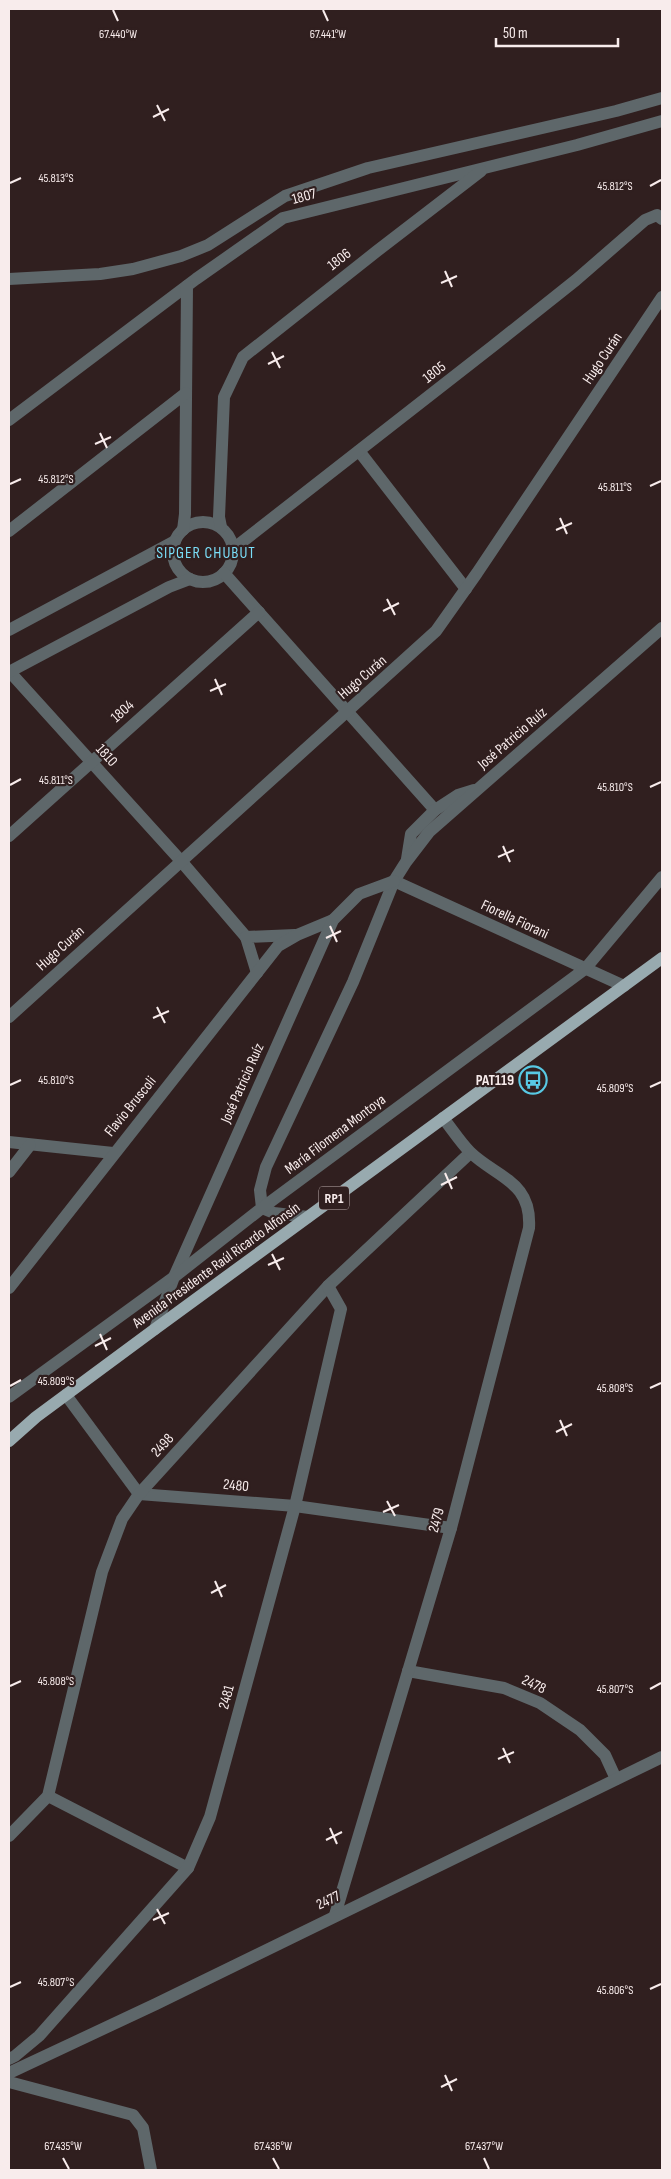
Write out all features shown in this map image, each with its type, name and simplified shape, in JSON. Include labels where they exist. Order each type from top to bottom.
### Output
[{"type":"main road","name":"Avenida Presidente Raúl Ricardo Alfonsín","points":[[9,1441],[66,1395],[155,1329],[662,958]]},
{"type":"street","points":[[9,279],[100,274],[181,256],[208,244],[285,196],[368,168],[616,111],[662,98]]},
{"type":"street","name":"1807","points":[[9,420],[187,286],[283,218],[608,138],[662,121]]},
{"type":"street","name":"1806","points":[[220,527],[218,517],[224,397],[226,389],[243,357],[486,168]]},
{"type":"street","name":"1805","points":[[233,549],[657,217]]},
{"type":"street","points":[[9,630],[179,536],[190,525],[200,522],[211,523],[220,527],[229,536],[233,549],[231,562],[224,573],[212,580],[201,581],[190,578],[181,572],[175,562],[173,552],[179,536],[185,514],[187,286]]},
{"type":"street","name":"Hugo Curán","points":[[9,1017],[436,632],[662,297]]},
{"type":"street","points":[[9,531],[186,393]]},
{"type":"street","points":[[359,451],[466,589]]},
{"type":"street","points":[[224,573],[435,810]]},
{"type":"street","points":[[9,672],[169,587],[190,578]]},
{"type":"street","name":"1804","points":[[9,836],[90,761],[259,612]]},
{"type":"street","name":"José Patricio Ruíz","points":[[262,1208],[260,1190],[266,1167],[353,982],[394,881],[406,862],[430,832],[662,628]]},
{"type":"street","name":"1810","points":[[9,672],[181,861],[246,937]]},
{"type":"street","points":[[406,862],[411,834],[435,810],[458,795],[478,789]]},
{"type":"street","name":"María Filomena Montoya","points":[[9,1397],[174,1277],[262,1208],[585,969],[662,877]]},
{"type":"street","name":"José Patricio Ruíz","points":[[155,1329],[174,1277],[333,920],[359,894],[394,881]]},
{"type":"street","name":"Fiorella Fiorani","points":[[394,881],[624,986]]},
{"type":"street","points":[[257,973],[246,937],[297,935],[333,920]]},
{"type":"street","name":"Flavio Bruscoli","points":[[9,1288],[113,1153],[278,946],[297,935]]},
{"type":"street","name":"2479","points":[[335,1915],[451,1528],[529,1228],[530,1213],[524,1199],[514,1184],[470,1153],[443,1118]]},
{"type":"street","points":[[9,1142],[113,1153]]},
{"type":"street","points":[[9,1172],[30,1145]]},
{"type":"street","name":"2498","points":[[48,1796],[102,1572],[122,1519],[139,1494],[328,1286],[470,1153]]},
{"type":"street","points":[[262,1208],[274,1213],[308,1217]]},
{"type":"street","name":"2481","points":[[12,2058],[39,2036],[188,1868],[210,1817],[296,1506],[340,1309],[328,1286]]},
{"type":"street","points":[[66,1395],[139,1494]]},
{"type":"street","name":"2480","points":[[139,1494],[296,1506],[451,1528]]},
{"type":"street","name":"2478","points":[[408,1671],[504,1688],[540,1704],[580,1730],[605,1755],[616,1779]]},
{"type":"street","name":"2477","points":[[9,2073],[156,2004],[662,1757]]},
{"type":"street","points":[[9,1836],[48,1796],[188,1868]]},
{"type":"street","points":[[9,2082],[133,2115],[143,2128],[151,2170]]},
{"type":"place","name":"PAT119","points":[[533,1080]]},
{"type":"district","name":"SIPGER CHUBUT","points":[[206,552]]}]
